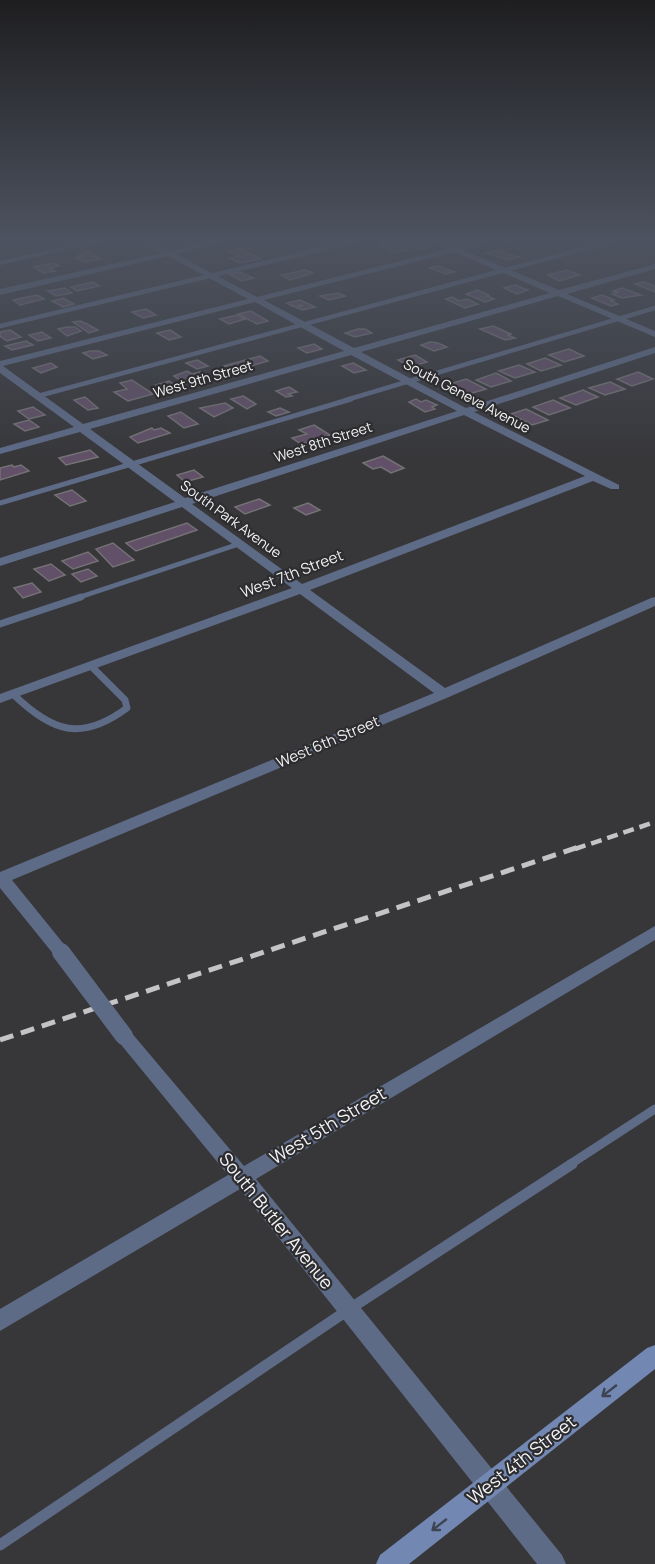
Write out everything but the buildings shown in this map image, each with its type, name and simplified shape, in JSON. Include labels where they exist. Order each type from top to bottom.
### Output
[{"type":"main road","name":"West 4th Street","points":[[389,1564],[655,1355]]},
{"type":"street","points":[[0,364],[197,315]]},
{"type":"street","name":"South Geneva Avenue","points":[[286,315],[463,412],[615,487]]},
{"type":"street","name":"West 9th Street","points":[[0,451],[482,315]]},
{"type":"street","points":[[612,315],[655,334]]},
{"type":"street","name":"West 8th Street","points":[[0,562],[655,350]]},
{"type":"street","name":"South Park Avenue","points":[[0,368],[444,694]]},
{"type":"street","name":"West 7th Street","points":[[0,699],[301,589],[593,477]]},
{"type":"street","name":"West 6th Street","points":[[0,878],[444,694],[655,601]]},
{"type":"street","name":"South Butler Avenue","points":[[0,878],[61,952],[124,1036],[242,1177],[553,1564]]},
{"type":"street","name":"West 5th Street","points":[[0,1321],[655,932]]},
{"type":"lane","points":[[0,326],[46,315]]},
{"type":"lane","points":[[38,396],[337,315]]},
{"type":"lane","points":[[0,503],[630,315]]},
{"type":"lane","points":[[0,624],[239,544]]},
{"type":"lane","points":[[13,694],[23,705],[58,729],[74,732],[114,719],[127,708],[125,700],[91,666]]},
{"type":"lane","points":[[0,1545],[348,1310],[655,1108]]},
{"type":"railway","points":[[575,849],[655,822]]},
{"type":"railway","points":[[0,1040],[579,847]]}]
